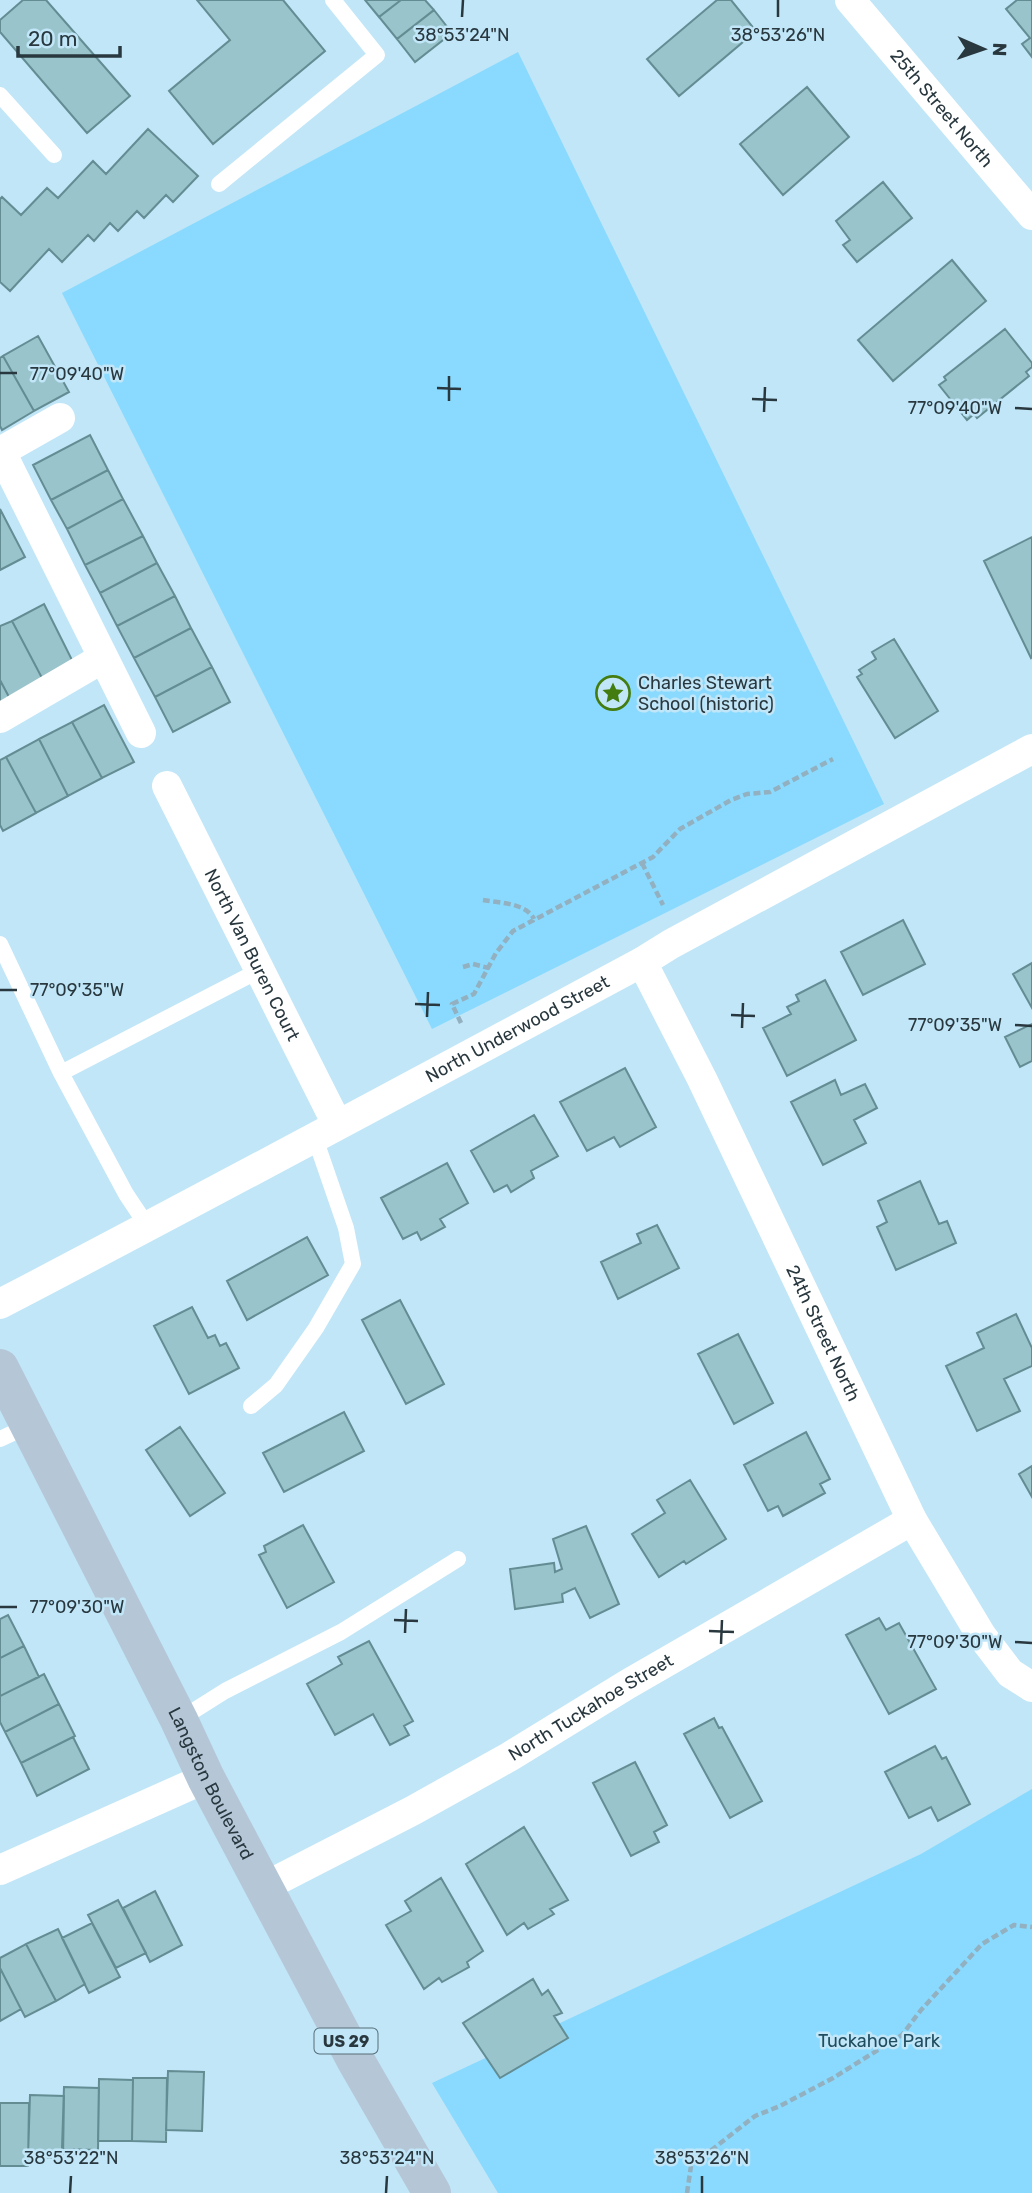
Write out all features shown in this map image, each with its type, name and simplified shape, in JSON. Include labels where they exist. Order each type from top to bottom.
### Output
[{"type":"main road","name":"Langston Boulevard","points":[[0,1368],[15,1432],[178,1720],[356,2061],[432,2193]]},
{"type":"street","name":"25th Street North","points":[[850,0],[1032,215]]},
{"type":"street","points":[[60,418],[0,452],[141,733]]},
{"type":"street","points":[[0,718],[103,658]]},
{"type":"street","name":"North Underwood Street","points":[[0,1304],[642,962],[1032,748]]},
{"type":"street","name":"North Van Buren Court","points":[[167,786],[258,971],[326,1131]]},
{"type":"street","name":"24th Street North","points":[[642,962],[702,1079],[912,1520],[981,1635],[1004,1667],[1032,1687]]},
{"type":"street","name":"North Tuckahoe Street","points":[[264,1887],[400,1818],[509,1757],[628,1684],[912,1520]]},
{"type":"street","points":[[0,1870],[206,1778]]},
{"type":"lane","points":[[219,184],[377,55],[333,0]]},
{"type":"lane","points":[[0,95],[54,155]]},
{"type":"lane","points":[[0,944],[61,1073],[126,1194],[148,1227]]},
{"type":"lane","points":[[61,1073],[258,971]]},
{"type":"lane","points":[[251,1406],[276,1385],[316,1328],[353,1264],[326,1131]]},
{"type":"lane","points":[[178,1720],[225,1691],[341,1632],[458,1559]]},
{"type":"path","points":[[461,1024],[452,1004],[474,994],[510,933],[642,863],[660,851],[680,829],[699,817],[738,796],[770,792],[833,759]]},
{"type":"path","points":[[642,863],[663,905]]},
{"type":"path","points":[[483,900],[523,908],[531,912],[534,919]]},
{"type":"path","points":[[463,967],[473,964],[489,968]]},
{"type":"path","points":[[687,2193],[691,2166],[755,2116],[823,2084],[902,2035],[921,2010],[982,1944],[1014,1925],[1032,1927]]},
{"type":"green space","points":[[518,52],[884,804],[432,1029],[62,293]]},
{"type":"green space","name":"Tuckahoe Park","points":[[1032,1789],[1032,2193],[498,2193],[432,2083],[921,1854]]},
{"type":"building","points":[[23,0],[46,0],[130,96],[87,133],[0,32],[0,20]]},
{"type":"building","points":[[197,0],[283,0],[325,51],[213,144],[169,91],[230,40]]},
{"type":"building","points":[[365,0],[401,0],[379,17]]},
{"type":"building","points":[[401,0],[425,0],[434,10],[397,39],[379,17]]},
{"type":"building","points":[[717,0],[731,0],[756,31],[679,96],[647,59]]},
{"type":"building","points":[[1017,0],[1032,0],[1032,57],[1022,44],[1030,38],[1006,9]]},
{"type":"building","points":[[434,10],[452,33],[415,62],[397,39]]},
{"type":"building","points":[[807,87],[849,137],[783,195],[740,144]]},
{"type":"building","points":[[148,129],[198,176],[173,202],[166,195],[144,218],[137,211],[118,231],[110,223],[94,241],[88,235],[62,262],[49,249],[10,291],[0,282],[0,199],[2,197],[21,215],[47,188],[58,198],[93,161],[106,174]]},
{"type":"building","points":[[883,182],[912,218],[857,262],[843,245],[850,240],[836,221]]},
{"type":"building","points":[[952,260],[986,301],[893,381],[858,340]]},
{"type":"building","points":[[1005,329],[1032,363],[1032,367],[1026,372],[1029,376],[977,418],[974,414],[967,420],[939,385],[946,380],[944,377]]},
{"type":"building","points":[[38,336],[69,392],[34,411],[3,356]]},
{"type":"building","points":[[3,356],[34,411],[2,430],[0,358]]},
{"type":"building","points":[[90,435],[108,470],[51,500],[33,465]]},
{"type":"building","points":[[108,470],[123,499],[67,529],[51,500]]},
{"type":"building","points":[[123,499],[143,536],[85,565],[67,529]]},
{"type":"building","points":[[0,509],[25,557],[0,570]]},
{"type":"building","points":[[143,536],[157,563],[100,593],[85,565]]},
{"type":"building","points":[[1032,537],[1032,657],[1031,658],[984,561]]},
{"type":"building","points":[[157,563],[175,596],[117,626],[100,593]]},
{"type":"building","points":[[175,596],[191,628],[134,658],[117,626]]},
{"type":"building","points":[[44,604],[73,662],[42,678],[12,621]]},
{"type":"building","points":[[12,621],[42,678],[9,697],[0,680],[0,626]]},
{"type":"building","points":[[191,628],[212,667],[155,697],[134,658]]},
{"type":"building","points":[[894,639],[938,711],[895,738],[857,677],[862,674],[859,670],[876,659],[872,652]]},
{"type":"building","points":[[212,667],[230,702],[173,732],[155,697]]},
{"type":"building","points":[[0,680],[9,697],[0,702]]},
{"type":"building","points":[[104,705],[134,762],[102,778],[72,722]]},
{"type":"building","points":[[72,722],[102,778],[68,796],[39,739]]},
{"type":"building","points":[[39,739],[68,796],[36,813],[6,757]]},
{"type":"building","points":[[6,757],[36,813],[3,831],[0,825],[0,760]]},
{"type":"building","points":[[903,920],[925,964],[863,995],[841,952]]},
{"type":"building","points":[[1032,963],[1032,1008],[1013,974]]},
{"type":"building","points":[[825,980],[856,1040],[787,1076],[763,1028],[791,1014],[787,1007],[799,1001],[796,995]]},
{"type":"building","points":[[1032,1024],[1032,1061],[1020,1067],[1005,1037]]},
{"type":"building","points":[[625,1068],[656,1127],[620,1147],[614,1137],[587,1151],[560,1102]]},
{"type":"building","points":[[835,1080],[841,1095],[865,1084],[877,1108],[854,1120],[866,1143],[823,1165],[791,1102]]},
{"type":"building","points":[[534,1115],[558,1156],[531,1171],[534,1178],[511,1192],[507,1185],[494,1192],[471,1151]]},
{"type":"building","points":[[447,1163],[468,1203],[440,1219],[445,1227],[421,1240],[417,1232],[403,1239],[381,1198]]},
{"type":"building","points":[[920,1181],[939,1224],[947,1221],[956,1243],[896,1270],[877,1227],[887,1222],[878,1201]]},
{"type":"building","points":[[657,1225],[679,1268],[618,1299],[601,1262],[641,1243],[637,1234]]},
{"type":"building","points":[[307,1237],[328,1275],[247,1320],[227,1281]]},
{"type":"building","points":[[400,1300],[444,1384],[406,1404],[362,1320]]},
{"type":"building","points":[[192,1307],[208,1338],[215,1335],[220,1346],[226,1343],[239,1368],[189,1394],[154,1326]]},
{"type":"building","points":[[1016,1314],[1032,1348],[1032,1366],[1004,1379],[1020,1411],[977,1431],[946,1366],[984,1348],[977,1333]]},
{"type":"building","points":[[738,1334],[773,1403],[734,1424],[698,1354]]},
{"type":"building","points":[[344,1412],[364,1451],[284,1492],[263,1453]]},
{"type":"building","points":[[180,1427],[225,1493],[190,1516],[146,1450]]},
{"type":"building","points":[[806,1432],[830,1479],[820,1484],[825,1493],[783,1516],[778,1506],[768,1511],[744,1465]]},
{"type":"building","points":[[1032,1466],[1032,1497],[1019,1474]]},
{"type":"building","points":[[690,1480],[726,1539],[659,1577],[632,1534],[665,1513],[657,1500]]},
{"type":"building","points":[[303,1525],[334,1582],[287,1608],[259,1555],[266,1552],[264,1546]]},
{"type":"building","points":[[586,1526],[619,1604],[590,1618],[575,1588],[562,1594],[563,1602],[515,1609],[510,1569],[554,1563],[555,1572],[562,1569],[553,1539]]},
{"type":"building","points":[[8,1615],[24,1646],[0,1658],[0,1619]]},
{"type":"building","points":[[879,1618],[886,1630],[899,1623],[936,1689],[889,1714],[846,1635]]},
{"type":"building","points":[[369,1641],[413,1721],[404,1726],[409,1735],[390,1745],[373,1714],[335,1735],[307,1684],[342,1664],[338,1657]]},
{"type":"building","points":[[24,1646],[39,1677],[0,1696],[0,1658]]},
{"type":"building","points":[[44,1674],[59,1704],[5,1732],[0,1722],[0,1696]]},
{"type":"building","points":[[59,1704],[75,1736],[21,1763],[5,1732]]},
{"type":"building","points":[[714,1718],[719,1728],[722,1727],[762,1801],[730,1818],[684,1734]]},
{"type":"building","points":[[73,1737],[89,1769],[37,1796],[21,1763]]},
{"type":"building","points":[[935,1746],[942,1759],[946,1757],[970,1804],[938,1821],[931,1807],[909,1818],[885,1772]]},
{"type":"building","points":[[635,1762],[667,1825],[654,1832],[659,1842],[631,1856],[593,1783]]},
{"type":"building","points":[[524,1827],[568,1900],[550,1909],[554,1914],[528,1929],[524,1923],[507,1935],[466,1864]]},
{"type":"building","points":[[441,1878],[483,1951],[467,1962],[469,1967],[442,1982],[439,1978],[424,1989],[386,1925],[411,1911],[405,1901]]},
{"type":"building","points":[[155,1891],[182,1945],[150,1962],[123,1908]]},
{"type":"building","points":[[118,1900],[146,1953],[116,1968],[88,1915]]},
{"type":"building","points":[[92,1923],[120,1977],[89,1993],[62,1938]]},
{"type":"building","points":[[58,1929],[85,1984],[56,2001],[26,1944]]},
{"type":"building","points":[[26,1944],[56,2001],[25,2017],[0,1968],[0,1958]]},
{"type":"building","points":[[0,1968],[21,2009],[0,2021]]},
{"type":"building","points":[[533,1979],[542,1995],[548,1990],[562,2013],[554,2016],[568,2038],[500,2078],[463,2023]]},
{"type":"building","points":[[168,2071],[204,2072],[202,2131],[166,2130]]},
{"type":"building","points":[[133,2078],[167,2078],[166,2142],[132,2141]]},
{"type":"building","points":[[99,2079],[133,2080],[132,2141],[98,2141]]},
{"type":"building","points":[[64,2087],[99,2088],[98,2150],[62,2149]]},
{"type":"building","points":[[30,2095],[64,2096],[63,2158],[28,2157]]},
{"type":"building","points":[[0,2103],[29,2103],[28,2166],[0,2166]]},
{"type":"place","name":"Charles Stewart School (historic)","points":[[613,693]]}]
